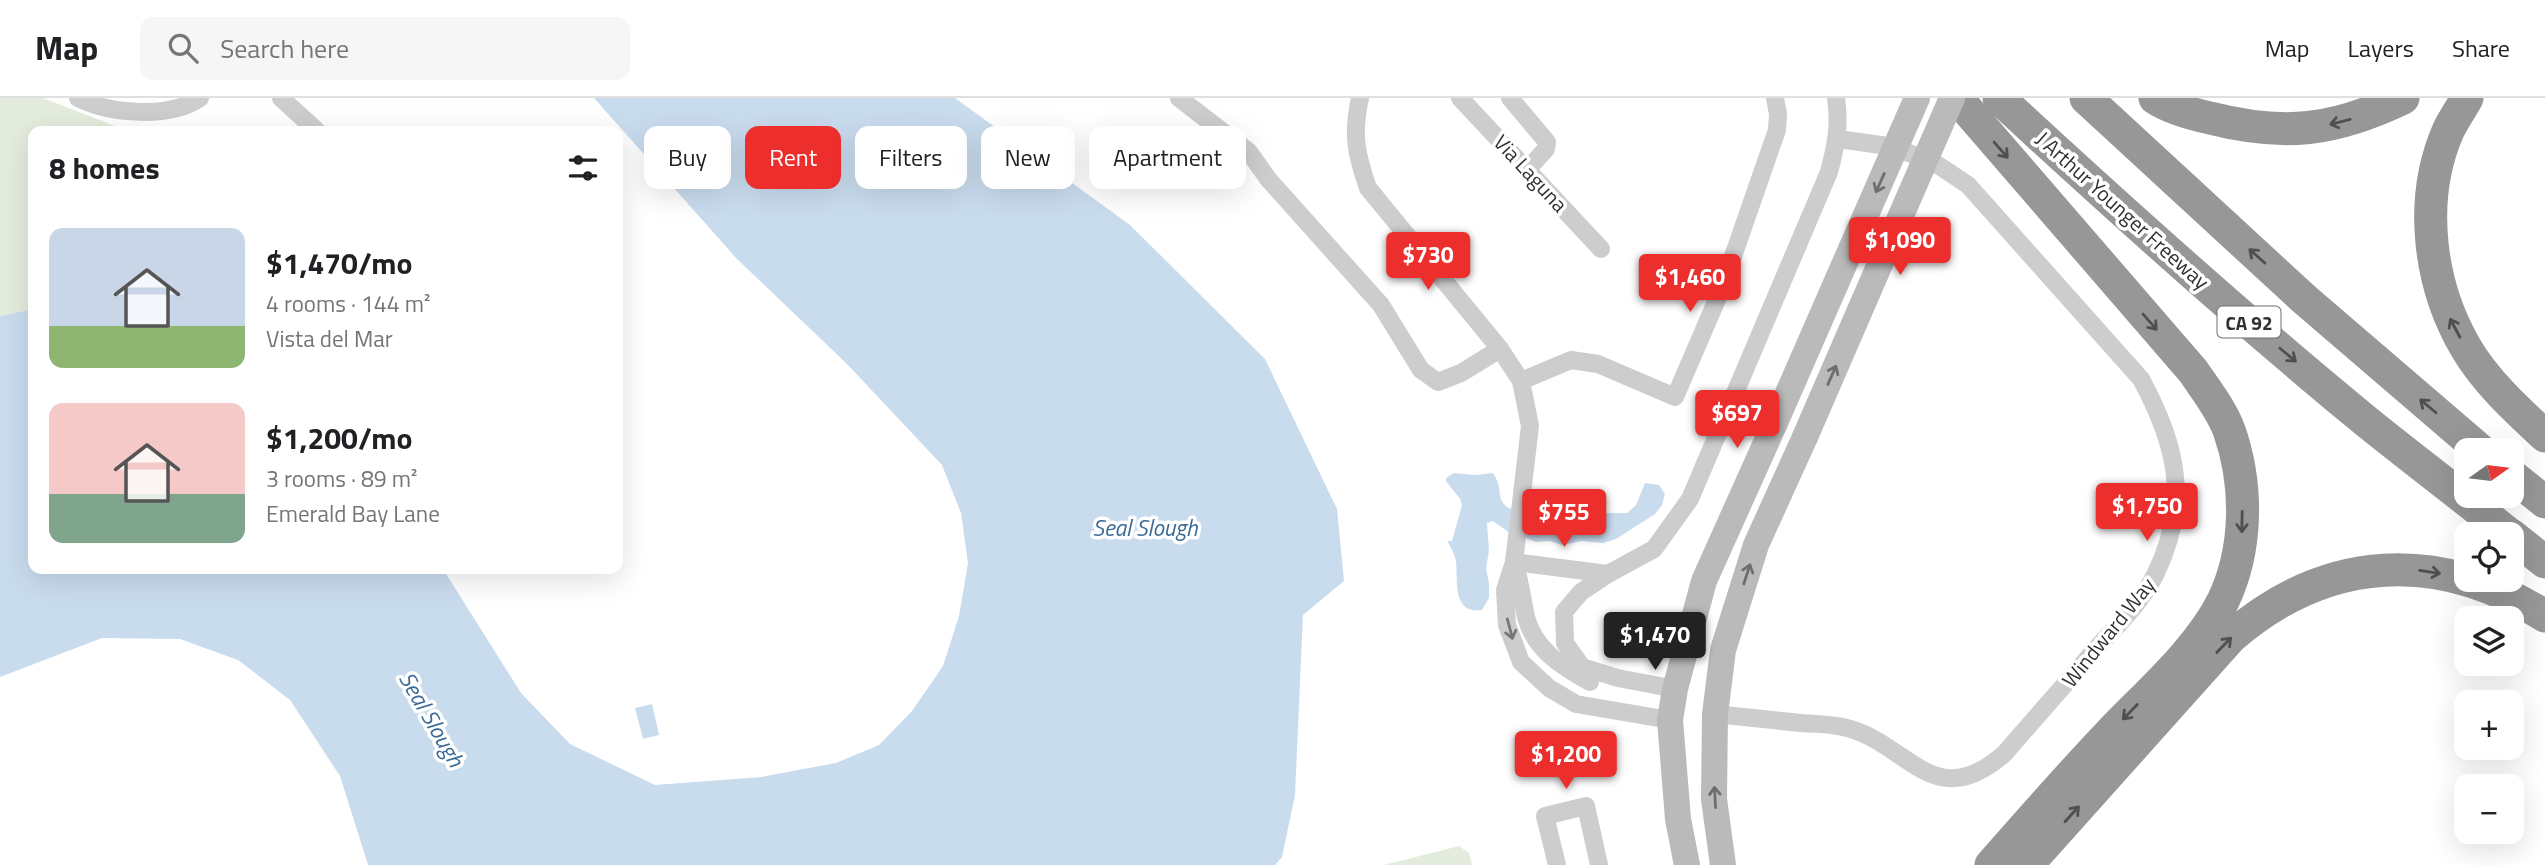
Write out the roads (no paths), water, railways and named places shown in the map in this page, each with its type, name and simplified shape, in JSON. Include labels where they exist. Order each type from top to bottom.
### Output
[{"type":"highway","points":[[1954,98],[2193,372],[2228,429],[2239,468],[2242,503],[2242,536],[2235,568],[2222,602],[2202,634],[2177,664],[2072,772],[1991,865]]},
{"type":"highway","name":"J Arthur Younger Freeway","points":[[1999,98],[2278,347],[2367,422],[2494,522]]},
{"type":"highway","name":"CA 92","points":[[2086,98],[2303,298],[2466,438]]},
{"type":"highway","points":[[2155,98],[2195,115],[2246,127],[2296,129],[2337,124],[2374,112],[2403,98]]},
{"type":"highway","points":[[2467,98],[2448,132],[2436,174],[2430,220],[2434,266],[2448,313],[2467,350],[2495,386],[2545,436]]},
{"type":"highway","points":[[2524,485],[2545,502]]},
{"type":"highway","name":"J Arthur Younger Freeway","points":[[2524,546],[2545,562]]},
{"type":"highway","points":[[2027,865],[2231,637],[2257,615],[2286,597],[2316,583],[2348,575],[2382,570],[2417,570],[2452,575],[2485,585],[2545,617]]},
{"type":"main road","points":[[1687,865],[1678,819],[1671,720],[1675,689],[1704,581],[1917,98]]},
{"type":"main road","points":[[1723,865],[1714,799],[1715,714],[1723,650],[1756,545],[1954,98]]},
{"type":"street","points":[[78,98],[110,108],[141,112],[170,111],[200,98]]},
{"type":"street","points":[[281,98],[312,126]]},
{"type":"street","points":[[1179,98],[1249,152],[1269,180],[1381,305],[1421,370],[1438,382],[1461,373],[1500,349]]},
{"type":"street","points":[[1360,98],[1354,128],[1357,158],[1368,188],[1500,349],[1521,382],[1530,426],[1514,562],[1505,590],[1507,625],[1521,662],[1549,688],[1576,704],[1671,720]]},
{"type":"street","name":"Via Laguna","points":[[1460,98],[1601,249]]},
{"type":"street","points":[[1510,98],[1547,142],[1546,149],[1527,170]]},
{"type":"street","points":[[1521,382],[1571,360],[1598,365],[1675,397],[1722,288],[1777,130],[1776,98]]},
{"type":"street","points":[[1675,689],[1618,678],[1583,667],[1565,643],[1564,612],[1581,592],[1654,549],[1690,499],[1829,172],[1838,139],[1836,98]]},
{"type":"street","name":"Windward Way","points":[[1715,714],[1845,727],[1879,742],[1916,768],[1941,777],[1966,777],[1987,769],[2005,753],[2131,609],[2156,574],[2171,534],[2177,494],[2172,451],[2160,414],[2141,379],[1968,185],[1932,161],[1888,146],[1838,139]]},
{"type":"street","points":[[1514,562],[1608,575]]},
{"type":"street","points":[[1514,562],[1527,619],[1540,646],[1565,669],[1590,682],[1618,678]]},
{"type":"street","points":[[1557,865],[1545,816],[1586,806],[1598,865]]},
{"type":"water","name":"Seal Slough","points":[[594,98],[955,98],[994,126],[981,126],[981,189],[1075,189],[1075,185],[1130,225],[1265,359],[1337,509],[1344,581],[1303,615],[1295,795],[1282,857],[1275,865],[368,865],[340,776],[290,700],[238,660],[180,639],[102,638],[0,677],[0,316],[28,310],[28,574],[446,574],[521,693],[570,744],[655,785],[761,777],[836,763],[879,745],[912,711],[943,666],[959,616],[968,563],[961,513],[942,465],[847,364],[737,259],[675,189],[731,189],[731,126],[644,126],[644,154],[623,131],[623,126],[619,126]]},
{"type":"water","points":[[1454,473],[1493,473],[1506,506],[1525,512],[1545,513],[1557,498],[1568,497],[1596,513],[1627,513],[1636,505],[1645,483],[1659,485],[1665,494],[1662,505],[1655,514],[1616,539],[1603,543],[1582,541],[1562,545],[1549,541],[1536,542],[1507,531],[1493,521],[1487,523],[1489,550],[1486,569],[1489,598],[1482,610],[1472,610],[1461,602],[1458,595],[1455,559],[1447,541],[1452,541],[1462,505],[1446,481],[1446,478]]},
{"type":"water","points":[[652,704],[659,735],[643,739],[635,708]]}]
